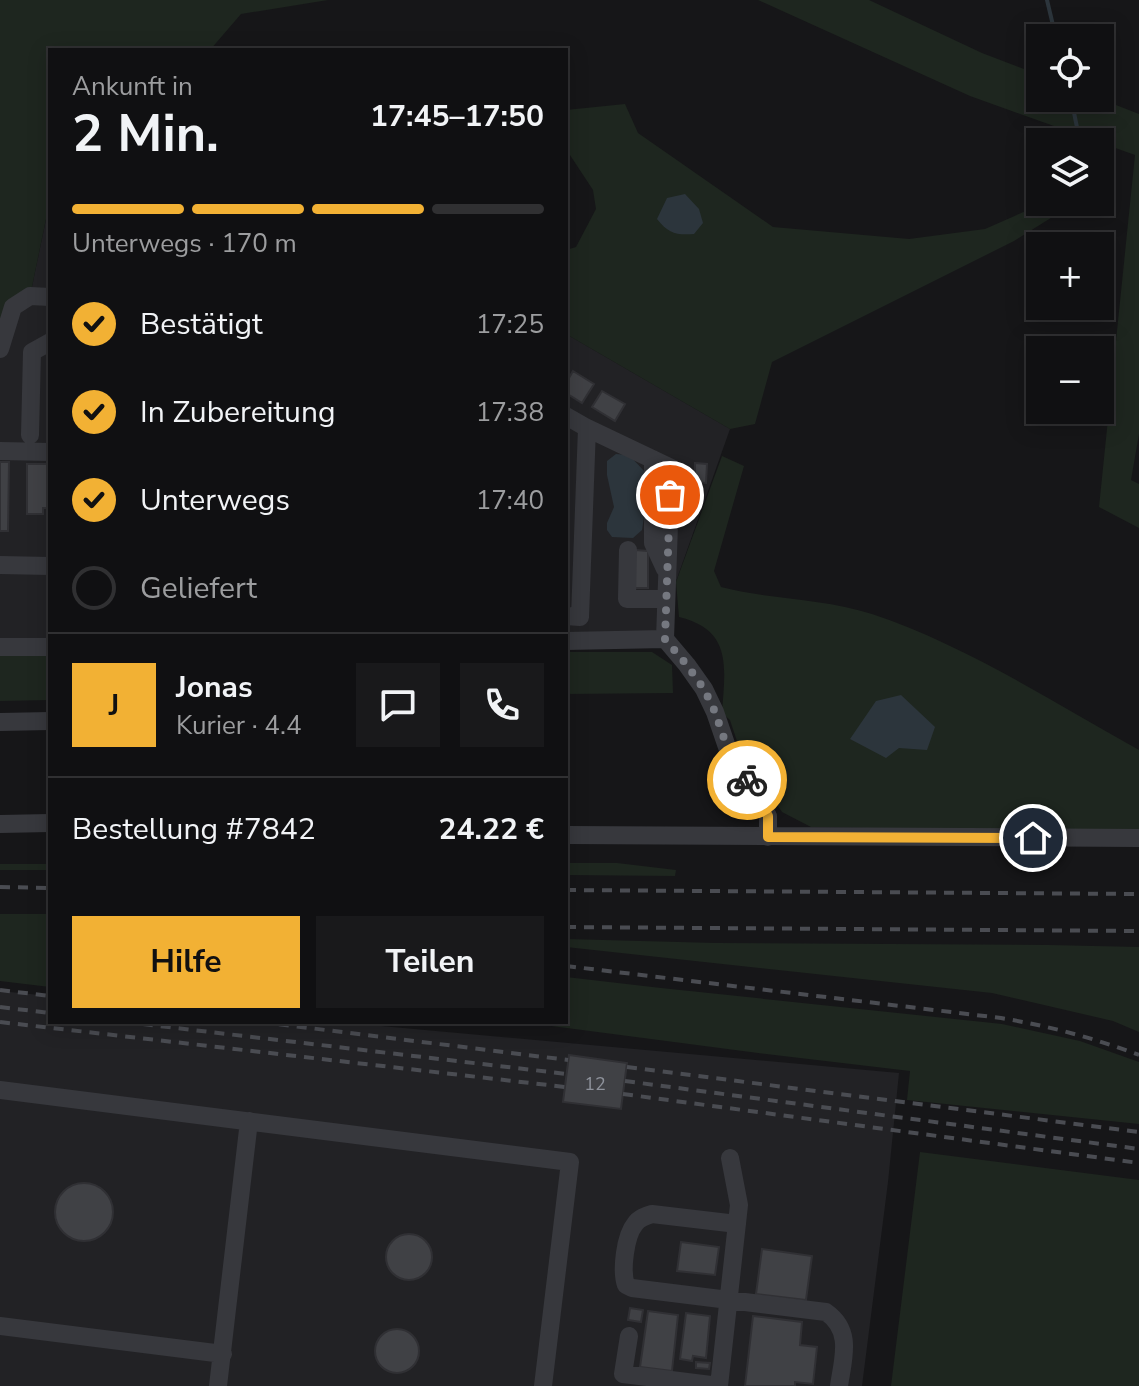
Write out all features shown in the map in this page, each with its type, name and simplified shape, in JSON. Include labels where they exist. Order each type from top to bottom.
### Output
[{"type":"street","points":[[0,349],[13,307],[30,296],[48,297]]},
{"type":"street","points":[[30,435],[32,352],[48,343]]},
{"type":"street","points":[[568,417],[671,468],[665,639],[704,689],[727,747],[768,816],[768,837]]},
{"type":"street","points":[[568,616],[580,617],[587,428]]},
{"type":"street","points":[[0,451],[48,452]]},
{"type":"street","points":[[628,550],[627,599],[666,599]]},
{"type":"street","points":[[0,565],[48,566]]},
{"type":"street","points":[[568,641],[665,639]]},
{"type":"street","points":[[0,647],[48,647]]},
{"type":"street","points":[[0,722],[48,721]]},
{"type":"street","points":[[0,824],[48,823]]},
{"type":"street","points":[[568,835],[1139,838]]},
{"type":"street","points":[[0,1090],[570,1162],[543,1386]]},
{"type":"street","points":[[218,1386],[249,1121]]},
{"type":"street","points":[[629,1336],[624,1380],[719,1386],[739,1205],[730,1158]]},
{"type":"street","points":[[737,1224],[652,1214],[641,1218],[628,1238],[623,1277],[626,1285],[826,1312],[842,1328],[845,1343],[839,1386]]},
{"type":"street","points":[[0,1326],[223,1354]]},
{"type":"shaded area","points":[[0,0],[328,0],[241,14],[212,48],[48,48],[48,210],[30,296],[0,349]]},
{"type":"shaded area","points":[[758,0],[869,0],[982,53],[1026,70],[1026,112],[1114,112],[1114,104],[1139,114],[1139,434],[1131,480],[1139,484],[1139,528],[1099,507],[1107,424],[1114,424],[1114,360],[1135,155],[1114,147],[1114,128],[1059,128],[970,96]]},
{"type":"shaded area","points":[[625,104],[638,133],[773,227],[909,239],[985,229],[1026,211],[1026,216],[1054,216],[1014,241],[772,362],[755,424],[730,429],[568,335],[568,249],[576,247],[596,209],[593,190],[568,152],[568,110]]},
{"type":"shaded area","points":[[685,194],[699,209],[703,223],[694,234],[673,232],[657,219],[667,198]]},
{"type":"shaded area","points":[[48,210],[48,643],[0,643],[0,349],[30,296]]},
{"type":"shaded area","points":[[568,335],[730,429],[658,632],[568,634]]},
{"type":"shaded area","points":[[616,454],[629,455],[646,473],[642,530],[633,538],[612,537],[607,530],[614,507],[607,461]]},
{"type":"shaded area","points":[[722,456],[744,466],[714,571],[721,587],[853,609],[907,627],[975,658],[1139,750],[1139,833],[811,827],[782,812],[740,750],[730,720],[722,713],[724,666],[717,641],[709,631],[679,617],[676,582]]},
{"type":"shaded area","points":[[568,652],[652,652],[672,665],[673,693],[568,694]]},
{"type":"shaded area","points":[[48,654],[48,700],[0,701],[0,655]]},
{"type":"shaded area","points":[[901,695],[935,727],[927,750],[899,748],[886,758],[850,739],[876,701]]},
{"type":"shaded area","points":[[568,863],[617,863],[676,870],[675,876],[568,875]]},
{"type":"shaded area","points":[[0,864],[48,864],[48,870],[0,870]]},
{"type":"shaded area","points":[[0,914],[48,914],[48,987],[0,981]]},
{"type":"shaded area","points":[[568,939],[1139,947],[1139,1032],[1113,1021],[992,993],[568,947]]},
{"type":"shaded area","points":[[568,977],[1002,1024],[1080,1041],[1139,1062],[1139,1124],[907,1100],[910,1071],[536,1024],[568,1024]]},
{"type":"shaded area","points":[[0,991],[48,996],[48,1024],[359,1024],[899,1073],[862,1386],[0,1386]]},
{"type":"shaded area","points":[[920,1152],[1139,1180],[1139,1386],[891,1386]]},
{"type":"building","points":[[573,371],[594,384],[582,403],[568,394],[568,380]]},
{"type":"building","points":[[602,391],[625,404],[615,421],[592,407]]},
{"type":"building","points":[[0,462],[9,462],[8,531],[0,531]]},
{"type":"building","points":[[695,463],[707,464],[706,483],[695,482]]},
{"type":"building","points":[[27,464],[48,464],[48,508],[43,508],[43,514],[27,514]]},
{"type":"building","points":[[635,550],[648,551],[648,588],[635,588]]},
{"type":"building","points":[[569,1055],[627,1063],[621,1109],[563,1102]]},
{"type":"building","points":[[84,1183],[104,1192],[113,1212],[104,1232],[84,1241],[64,1232],[55,1212],[64,1192]]},
{"type":"building","points":[[409,1234],[426,1240],[432,1257],[426,1274],[409,1280],[392,1274],[386,1257],[392,1240]]},
{"type":"building","points":[[681,1242],[719,1247],[715,1275],[677,1271]]},
{"type":"building","points":[[762,1249],[812,1256],[806,1300],[756,1294]]},
{"type":"building","points":[[630,1308],[643,1310],[641,1322],[628,1320]]},
{"type":"building","points":[[648,1311],[678,1315],[672,1371],[640,1367]]},
{"type":"building","points":[[686,1313],[710,1316],[706,1358],[693,1356],[692,1361],[680,1359]]},
{"type":"building","points":[[753,1316],[802,1322],[800,1345],[817,1347],[813,1384],[795,1382],[795,1386],[745,1386]]},
{"type":"building","points":[[397,1329],[413,1335],[419,1351],[413,1367],[397,1373],[381,1367],[375,1351],[381,1335]]},
{"type":"building","points":[[696,1362],[710,1363],[709,1369],[696,1368]]},
{"type":"waterway","points":[[1047,0],[1053,24]]},
{"type":"waterway","points":[[1074,112],[1077,128]]},
{"type":"railway","points":[[0,887],[48,888]]},
{"type":"railway","points":[[568,890],[1139,894]]},
{"type":"railway","points":[[568,927],[1139,931]]},
{"type":"railway","points":[[568,966],[1001,1018],[1071,1033],[1139,1055]]},
{"type":"railway","points":[[0,990],[48,996]]},
{"type":"railway","points":[[0,1007],[48,1013]]},
{"type":"railway","points":[[0,1022],[565,1087]]},
{"type":"railway","points":[[142,1024],[567,1074]]},
{"type":"railway","points":[[277,1024],[568,1060]]},
{"type":"railway","points":[[627,1067],[1139,1132]]},
{"type":"railway","points":[[625,1081],[1139,1149]]},
{"type":"railway","points":[[623,1094],[1139,1163]]},
{"type":"way so far","points":[[670,495],[665,639],[704,689],[727,747],[747,780]]},
{"type":"route","points":[[747,780],[768,816],[768,837],[1033,838]]}]
